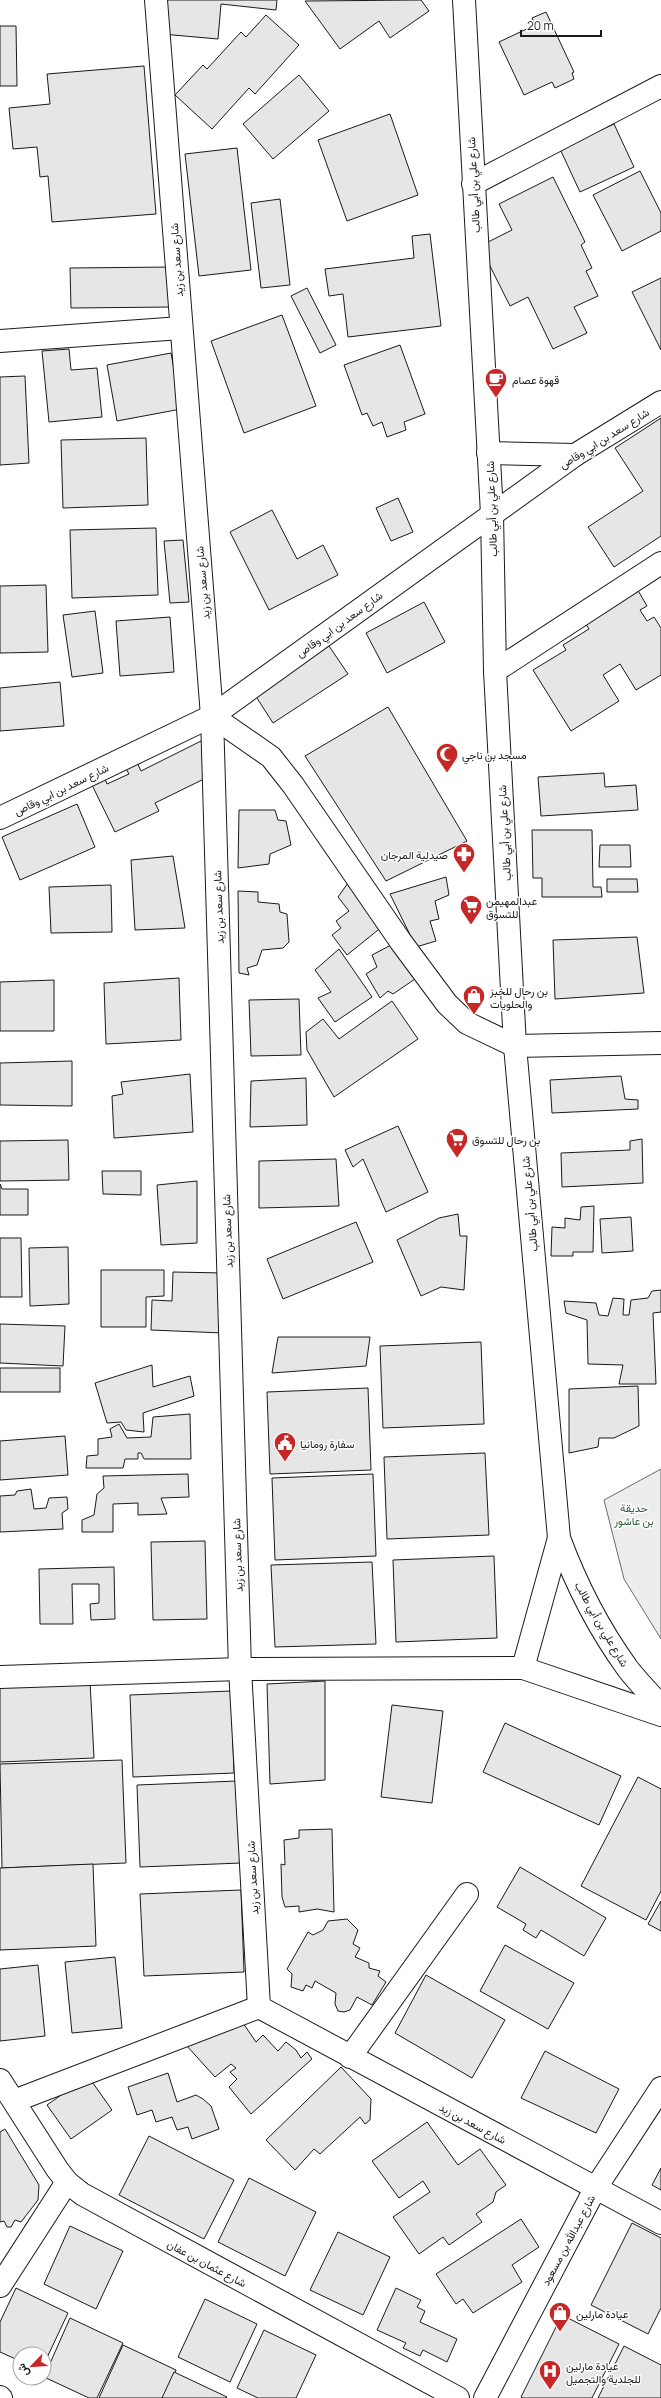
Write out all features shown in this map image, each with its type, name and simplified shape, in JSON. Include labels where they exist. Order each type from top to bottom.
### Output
[{"type":"street","name":"شارع سعد بن زيد","points":[[156,0],[212,716],[240,1669],[259,2007],[595,2189],[661,2223]]},
{"type":"street","name":"شارع علي بن أبي طالب","points":[[464,0],[492,514],[495,672],[515,1046],[559,1538],[572,1572],[596,1618],[629,1670],[661,1706]]},
{"type":"street","points":[[473,184],[661,86]]},
{"type":"street","points":[[0,341],[181,328]]},
{"type":"street","name":"شارع سعد بن ابي وقاص","points":[[0,818],[212,716],[575,455],[661,402]]},
{"type":"street","points":[[488,453],[575,455]]},
{"type":"street","points":[[495,672],[661,563]]},
{"type":"street","points":[[212,716],[271,757],[447,1004],[467,1023],[515,1046],[661,1043]]},
{"type":"street","points":[[523,1668],[559,1538]]},
{"type":"street","points":[[0,1677],[240,1669],[523,1668],[661,1715]]},
{"type":"street","points":[[350,2057],[467,1894]]},
{"type":"street","points":[[14,2101],[259,2007]]},
{"type":"street","name":"شارع عثمان بن عفان","points":[[0,2080],[67,2182],[105,2208],[458,2398]]},
{"type":"street","name":"شارع عبدالله بن مسعود","points":[[485,2398],[595,2189],[661,2088]]},
{"type":"street","points":[[0,2286],[67,2182]]},
{"type":"green space","name":"حديقة بن عاشور","points":[[661,1469],[661,1639],[624,1579],[604,1500]]},
{"type":"building","points":[[165,0],[277,0],[276,10],[221,4],[218,39],[162,34]]},
{"type":"building","points":[[421,0],[429,11],[390,38],[379,21],[340,49],[305,1]]},
{"type":"building","points":[[546,12],[574,72],[572,73],[574,79],[555,88],[552,82],[524,95],[499,42],[535,25],[532,18]]},
{"type":"building","points":[[266,15],[299,45],[255,94],[249,88],[212,129],[175,95],[203,65],[207,69],[241,32],[246,37]]},
{"type":"building","points":[[0,26],[16,26],[17,86],[0,86]]},
{"type":"building","points":[[144,66],[156,214],[52,222],[48,176],[40,177],[37,147],[13,149],[9,108],[50,104],[47,74]]},
{"type":"building","points":[[299,75],[329,111],[273,159],[243,124]]},
{"type":"building","points":[[390,114],[418,195],[347,221],[318,140]]},
{"type":"building","points":[[614,124],[634,167],[580,192],[560,149]]},
{"type":"building","points":[[237,148],[251,270],[199,276],[185,154]]},
{"type":"building","points":[[640,171],[661,213],[661,231],[622,251],[593,195]]},
{"type":"building","points":[[553,177],[585,242],[581,245],[592,268],[586,271],[598,296],[574,307],[587,333],[553,349],[528,297],[510,306],[480,246],[512,230],[499,204]]},
{"type":"building","points":[[280,199],[290,285],[261,288],[251,203]]},
{"type":"building","points":[[430,234],[441,326],[348,337],[343,294],[329,296],[325,269],[414,258],[412,236]]},
{"type":"building","points":[[172,267],[172,307],[71,308],[70,268]]},
{"type":"building","points":[[661,278],[661,350],[632,292]]},
{"type":"building","points":[[307,288],[336,345],[320,353],[291,296]]},
{"type":"building","points":[[282,315],[316,406],[244,433],[211,341]]},
{"type":"building","points":[[400,345],[425,414],[404,422],[406,430],[387,437],[382,422],[373,426],[367,413],[362,415],[344,365]]},
{"type":"building","points":[[69,349],[71,370],[97,368],[102,417],[49,422],[42,351]]},
{"type":"building","points":[[171,353],[181,409],[117,421],[107,365]]},
{"type":"building","points":[[25,376],[29,463],[0,465],[0,377]]},
{"type":"building","points":[[661,418],[661,536],[614,567],[588,527],[643,491],[615,448]]},
{"type":"building","points":[[146,438],[148,505],[63,508],[61,440]]},
{"type":"building","points":[[398,498],[413,532],[391,541],[376,508]]},
{"type":"building","points":[[272,510],[297,559],[323,545],[338,575],[269,610],[230,532]]},
{"type":"building","points":[[156,528],[158,595],[72,598],[70,530]]},
{"type":"building","points":[[183,540],[189,602],[170,603],[164,541]]},
{"type":"building","points":[[46,585],[48,652],[0,653],[0,586]]},
{"type":"building","points":[[636,587],[647,606],[640,610],[647,621],[654,617],[661,628],[661,675],[636,690],[620,664],[603,675],[619,701],[571,731],[533,670],[566,650],[563,645],[589,629],[583,620]]},
{"type":"building","points":[[424,602],[445,642],[387,673],[366,633]]},
{"type":"building","points":[[95,611],[103,673],[72,677],[63,615]]},
{"type":"building","points":[[170,617],[174,672],[120,676],[116,621]]},
{"type":"building","points":[[329,646],[348,674],[273,723],[255,695]]},
{"type":"building","points":[[60,682],[64,726],[0,731],[0,688]]},
{"type":"building","points":[[388,707],[467,841],[386,881],[305,756]]},
{"type":"building","points":[[205,739],[208,777],[155,803],[159,811],[115,832],[92,785],[105,779],[107,784],[129,774],[124,765],[136,760],[141,771]]},
{"type":"building","points":[[604,773],[605,787],[636,785],[638,810],[541,816],[538,777]]},
{"type":"building","points":[[77,804],[95,847],[20,880],[2,837]]},
{"type":"building","points":[[239,810],[275,810],[278,820],[286,821],[291,845],[270,854],[269,864],[238,868]]},
{"type":"building","points":[[532,830],[592,830],[593,887],[601,887],[602,897],[542,897],[542,878],[533,878]]},
{"type":"building","points":[[600,845],[630,845],[631,867],[599,867]]},
{"type":"building","points":[[173,856],[185,928],[135,930],[131,860]]},
{"type":"building","points":[[446,877],[449,895],[435,901],[439,919],[430,921],[436,941],[416,947],[390,894]]},
{"type":"building","points":[[607,879],[637,879],[638,892],[607,892]]},
{"type":"building","points":[[348,883],[383,926],[347,955],[332,935],[341,928],[336,921],[349,911],[338,897]]},
{"type":"building","points":[[111,885],[112,932],[51,933],[49,887]]},
{"type":"building","points":[[238,891],[258,892],[258,902],[279,904],[280,912],[287,914],[289,942],[283,948],[262,950],[257,965],[247,968],[249,975],[239,973]]},
{"type":"building","points":[[637,937],[644,993],[555,999],[553,940]]},
{"type":"building","points":[[393,944],[415,979],[393,994],[388,991],[380,998],[366,974],[377,967],[372,955]]},
{"type":"building","points":[[339,949],[372,997],[335,1022],[318,998],[331,992],[315,970]]},
{"type":"building","points":[[179,978],[181,1040],[106,1044],[104,983]]},
{"type":"building","points":[[54,980],[54,1031],[0,1031],[0,982]]},
{"type":"building","points":[[299,999],[301,1055],[251,1056],[249,1000]]},
{"type":"building","points":[[392,1001],[418,1039],[334,1097],[307,1050],[306,1032],[323,1019],[339,1039]]},
{"type":"building","points":[[72,1061],[72,1106],[0,1105],[0,1063]]},
{"type":"building","points":[[190,1074],[193,1132],[114,1138],[112,1096],[123,1094],[121,1082]]},
{"type":"building","points":[[621,1076],[625,1099],[638,1100],[638,1109],[552,1113],[550,1080]]},
{"type":"building","points":[[306,1078],[307,1125],[250,1127],[251,1081]]},
{"type":"building","points":[[398,1126],[428,1192],[386,1212],[363,1159],[353,1167],[345,1150]]},
{"type":"building","points":[[642,1139],[643,1183],[562,1187],[561,1153],[630,1150],[630,1141]]},
{"type":"building","points":[[68,1140],[69,1180],[0,1181],[0,1141]]},
{"type":"building","points":[[336,1159],[339,1206],[259,1208],[259,1161]]},
{"type":"building","points":[[102,1171],[141,1171],[141,1195],[103,1194]]},
{"type":"building","points":[[197,1181],[197,1243],[161,1245],[157,1185]]},
{"type":"building","points":[[0,1184],[2,1189],[28,1189],[28,1215],[0,1215]]},
{"type":"building","points":[[594,1206],[593,1252],[573,1252],[573,1256],[551,1256],[552,1227],[565,1228],[565,1218],[580,1220],[581,1207]]},
{"type":"building","points":[[458,1214],[460,1236],[467,1236],[464,1290],[441,1287],[421,1296],[397,1240],[439,1218]]},
{"type":"building","points":[[631,1217],[633,1251],[602,1253],[600,1219]]},
{"type":"building","points":[[356,1222],[373,1262],[283,1299],[267,1259]]},
{"type":"building","points":[[0,1238],[21,1238],[22,1297],[0,1297]]},
{"type":"building","points":[[68,1247],[69,1304],[30,1306],[29,1248]]},
{"type":"building","points":[[101,1270],[164,1270],[164,1296],[146,1297],[146,1327],[101,1327]]},
{"type":"building","points":[[173,1272],[225,1273],[223,1333],[151,1330],[152,1300],[172,1301]]},
{"type":"building","points":[[661,1290],[661,1312],[653,1313],[656,1384],[619,1384],[623,1365],[588,1364],[587,1320],[566,1313],[564,1301],[596,1303],[599,1315],[608,1316],[613,1298],[624,1299],[623,1315],[629,1315],[631,1300],[648,1298],[652,1291]]},
{"type":"building","points":[[0,1324],[65,1326],[63,1366],[0,1363]]},
{"type":"building","points":[[278,1337],[370,1337],[366,1366],[272,1373]]},
{"type":"building","points":[[481,1342],[484,1424],[383,1428],[380,1346]]},
{"type":"building","points":[[152,1365],[153,1387],[190,1376],[194,1396],[143,1413],[144,1432],[126,1430],[121,1422],[107,1423],[95,1383]]},
{"type":"building","points":[[0,1368],[60,1368],[60,1392],[0,1392]]},
{"type":"building","points":[[638,1386],[639,1426],[614,1438],[599,1438],[598,1447],[569,1453],[569,1389]]},
{"type":"building","points":[[368,1388],[371,1470],[270,1474],[267,1392]]},
{"type":"building","points":[[190,1414],[191,1459],[144,1459],[141,1453],[138,1453],[138,1459],[125,1459],[123,1468],[86,1468],[87,1456],[98,1455],[98,1439],[112,1437],[110,1429],[119,1424],[127,1438],[151,1437],[153,1417]]},
{"type":"building","points":[[65,1436],[68,1475],[0,1480],[0,1441]]},
{"type":"building","points":[[485,1453],[489,1535],[387,1539],[384,1457]]},
{"type":"building","points":[[188,1474],[189,1497],[161,1498],[167,1514],[138,1515],[138,1503],[113,1504],[113,1532],[82,1532],[82,1520],[94,1515],[97,1494],[104,1488],[103,1476]]},
{"type":"building","points":[[373,1474],[376,1556],[275,1560],[272,1478]]},
{"type":"building","points":[[31,1489],[34,1509],[46,1508],[49,1498],[67,1497],[68,1509],[62,1513],[63,1529],[0,1532],[0,1496],[15,1495],[17,1491]]},
{"type":"building","points":[[205,1541],[207,1619],[153,1620],[151,1542]]},
{"type":"building","points":[[494,1556],[497,1638],[396,1642],[393,1560]]},
{"type":"building","points":[[372,1562],[376,1644],[275,1647],[271,1565]]},
{"type":"building","points":[[114,1567],[115,1619],[91,1620],[90,1604],[99,1603],[99,1584],[72,1584],[73,1624],[40,1624],[39,1569]]},
{"type":"building","points":[[90,1681],[94,1758],[0,1762],[0,1684]]},
{"type":"building","points":[[325,1681],[325,1780],[270,1784],[267,1684]]},
{"type":"building","points":[[231,1691],[234,1773],[133,1777],[130,1695]]},
{"type":"building","points":[[392,1705],[443,1711],[432,1803],[381,1797]]},
{"type":"building","points":[[505,1723],[621,1776],[599,1825],[483,1772]]},
{"type":"building","points":[[122,1760],[126,1863],[2,1868],[0,1764]]},
{"type":"building","points":[[638,1777],[661,1789],[661,1891],[646,1920],[581,1886]]},
{"type":"building","points":[[237,1781],[241,1863],[140,1867],[137,1785]]},
{"type":"building","points":[[332,1829],[334,1912],[317,1909],[299,1912],[299,1906],[285,1907],[282,1897],[281,1864],[285,1865],[284,1840],[299,1838],[299,1830]]},
{"type":"building","points":[[93,1864],[96,1946],[0,1950],[0,1868]]},
{"type":"building","points":[[520,1867],[606,1918],[584,1956],[541,1930],[536,1938],[523,1930],[526,1924],[497,1907]]},
{"type":"building","points":[[241,1890],[244,1972],[144,1976],[140,1894]]},
{"type":"building","points":[[661,1901],[661,1931],[648,1924]]},
{"type":"building","points":[[347,1919],[358,1930],[353,1944],[360,1948],[355,1957],[369,1963],[369,1968],[380,1971],[378,1976],[386,1982],[372,2005],[357,1997],[350,2010],[344,2012],[338,2011],[335,2004],[336,1993],[315,1981],[312,1988],[306,1985],[303,1991],[291,1987],[292,1974],[287,1969],[308,1932],[313,1935],[323,1930],[328,1921]]},
{"type":"building","points":[[505,1945],[574,1983],[548,2029],[480,1991]]},
{"type":"building","points":[[115,1957],[122,2028],[72,2033],[65,1962]]},
{"type":"building","points":[[38,1965],[45,2036],[0,2041],[0,1969]]},
{"type":"building","points":[[426,1975],[505,2020],[472,2078],[395,2033]]},
{"type":"building","points":[[243,2023],[256,2042],[263,2035],[278,2051],[286,2042],[296,2050],[301,2058],[307,2052],[312,2059],[251,2114],[229,2087],[237,2079],[230,2072],[236,2068],[231,2064],[215,2077],[186,2045]]},
{"type":"building","points":[[545,2051],[619,2089],[596,2133],[521,2098]]},
{"type":"building","points":[[341,2067],[371,2099],[370,2120],[365,2124],[360,2117],[320,2154],[314,2149],[295,2170],[266,2140]]},
{"type":"building","points":[[168,2073],[177,2102],[196,2095],[203,2099],[211,2106],[219,2129],[192,2139],[188,2127],[177,2130],[172,2117],[156,2122],[152,2110],[137,2115],[128,2087]]},
{"type":"building","points":[[88,2076],[112,2110],[71,2139],[47,2105]]},
{"type":"building","points":[[427,2122],[458,2165],[480,2149],[506,2185],[496,2192],[493,2202],[476,2214],[482,2222],[449,2245],[443,2237],[419,2254],[393,2217],[430,2192],[423,2181],[399,2198],[372,2161]]},
{"type":"building","points":[[5,2129],[39,2185],[38,2200],[21,2222],[15,2220],[11,2227],[7,2227],[4,2221],[0,2222],[0,2132]]},
{"type":"building","points":[[149,2136],[234,2180],[204,2239],[119,2195]]},
{"type":"building","points":[[661,2168],[661,2190],[652,2185]]},
{"type":"building","points":[[249,2178],[316,2212],[285,2276],[218,2242]]},
{"type":"building","points":[[521,2219],[539,2247],[512,2265],[522,2282],[473,2313],[463,2299],[456,2304],[436,2274]]},
{"type":"building","points":[[632,2223],[661,2238],[661,2308],[648,2334],[591,2305]]},
{"type":"building","points":[[70,2226],[123,2251],[96,2309],[44,2284]]},
{"type":"building","points":[[338,2232],[390,2257],[363,2315],[310,2290]]},
{"type":"building","points":[[16,2288],[68,2313],[52,2347],[12,2346],[12,2357],[0,2352],[0,2322]]},
{"type":"building","points":[[396,2288],[421,2300],[417,2307],[425,2311],[420,2322],[457,2339],[447,2362],[423,2350],[420,2356],[403,2348],[406,2343],[377,2330]]},
{"type":"building","points":[[205,2299],[257,2324],[230,2382],[178,2357]]},
{"type":"building","points":[[562,2315],[619,2344],[592,2398],[523,2398],[521,2397]]},
{"type":"building","points":[[70,2318],[123,2343],[97,2398],[89,2398],[52,2381],[52,2359]]},
{"type":"building","points":[[264,2330],[316,2355],[296,2398],[258,2398],[237,2388]]},
{"type":"building","points":[[123,2345],[176,2370],[163,2398],[99,2398]]},
{"type":"building","points":[[624,2346],[661,2365],[661,2398],[598,2398]]},
{"type":"building","points":[[174,2372],[227,2397],[162,2398]]},
{"type":"place","name":"قهوة عصام","points":[[496,398]]},
{"type":"place","name":"مسجد بن ناجي","points":[[447,774]]},
{"type":"place","name":"صيدلية المرجان","points":[[464,874]]},
{"type":"place","name":"عبدالمهيمن للتسوق","points":[[471,926]]},
{"type":"place","name":"بن رحال للخبز والحلويات","points":[[474,1016]]},
{"type":"place","name":"بن رحال للتسوق","points":[[457,1158]]},
{"type":"place","name":"سفارة رومانيا","points":[[285,1462]]},
{"type":"place","name":"عيادة مارلين","points":[[560,2332]]},
{"type":"place","name":"عيادة مارلين للجلدية والتجميل","points":[[550,2390]]}]
